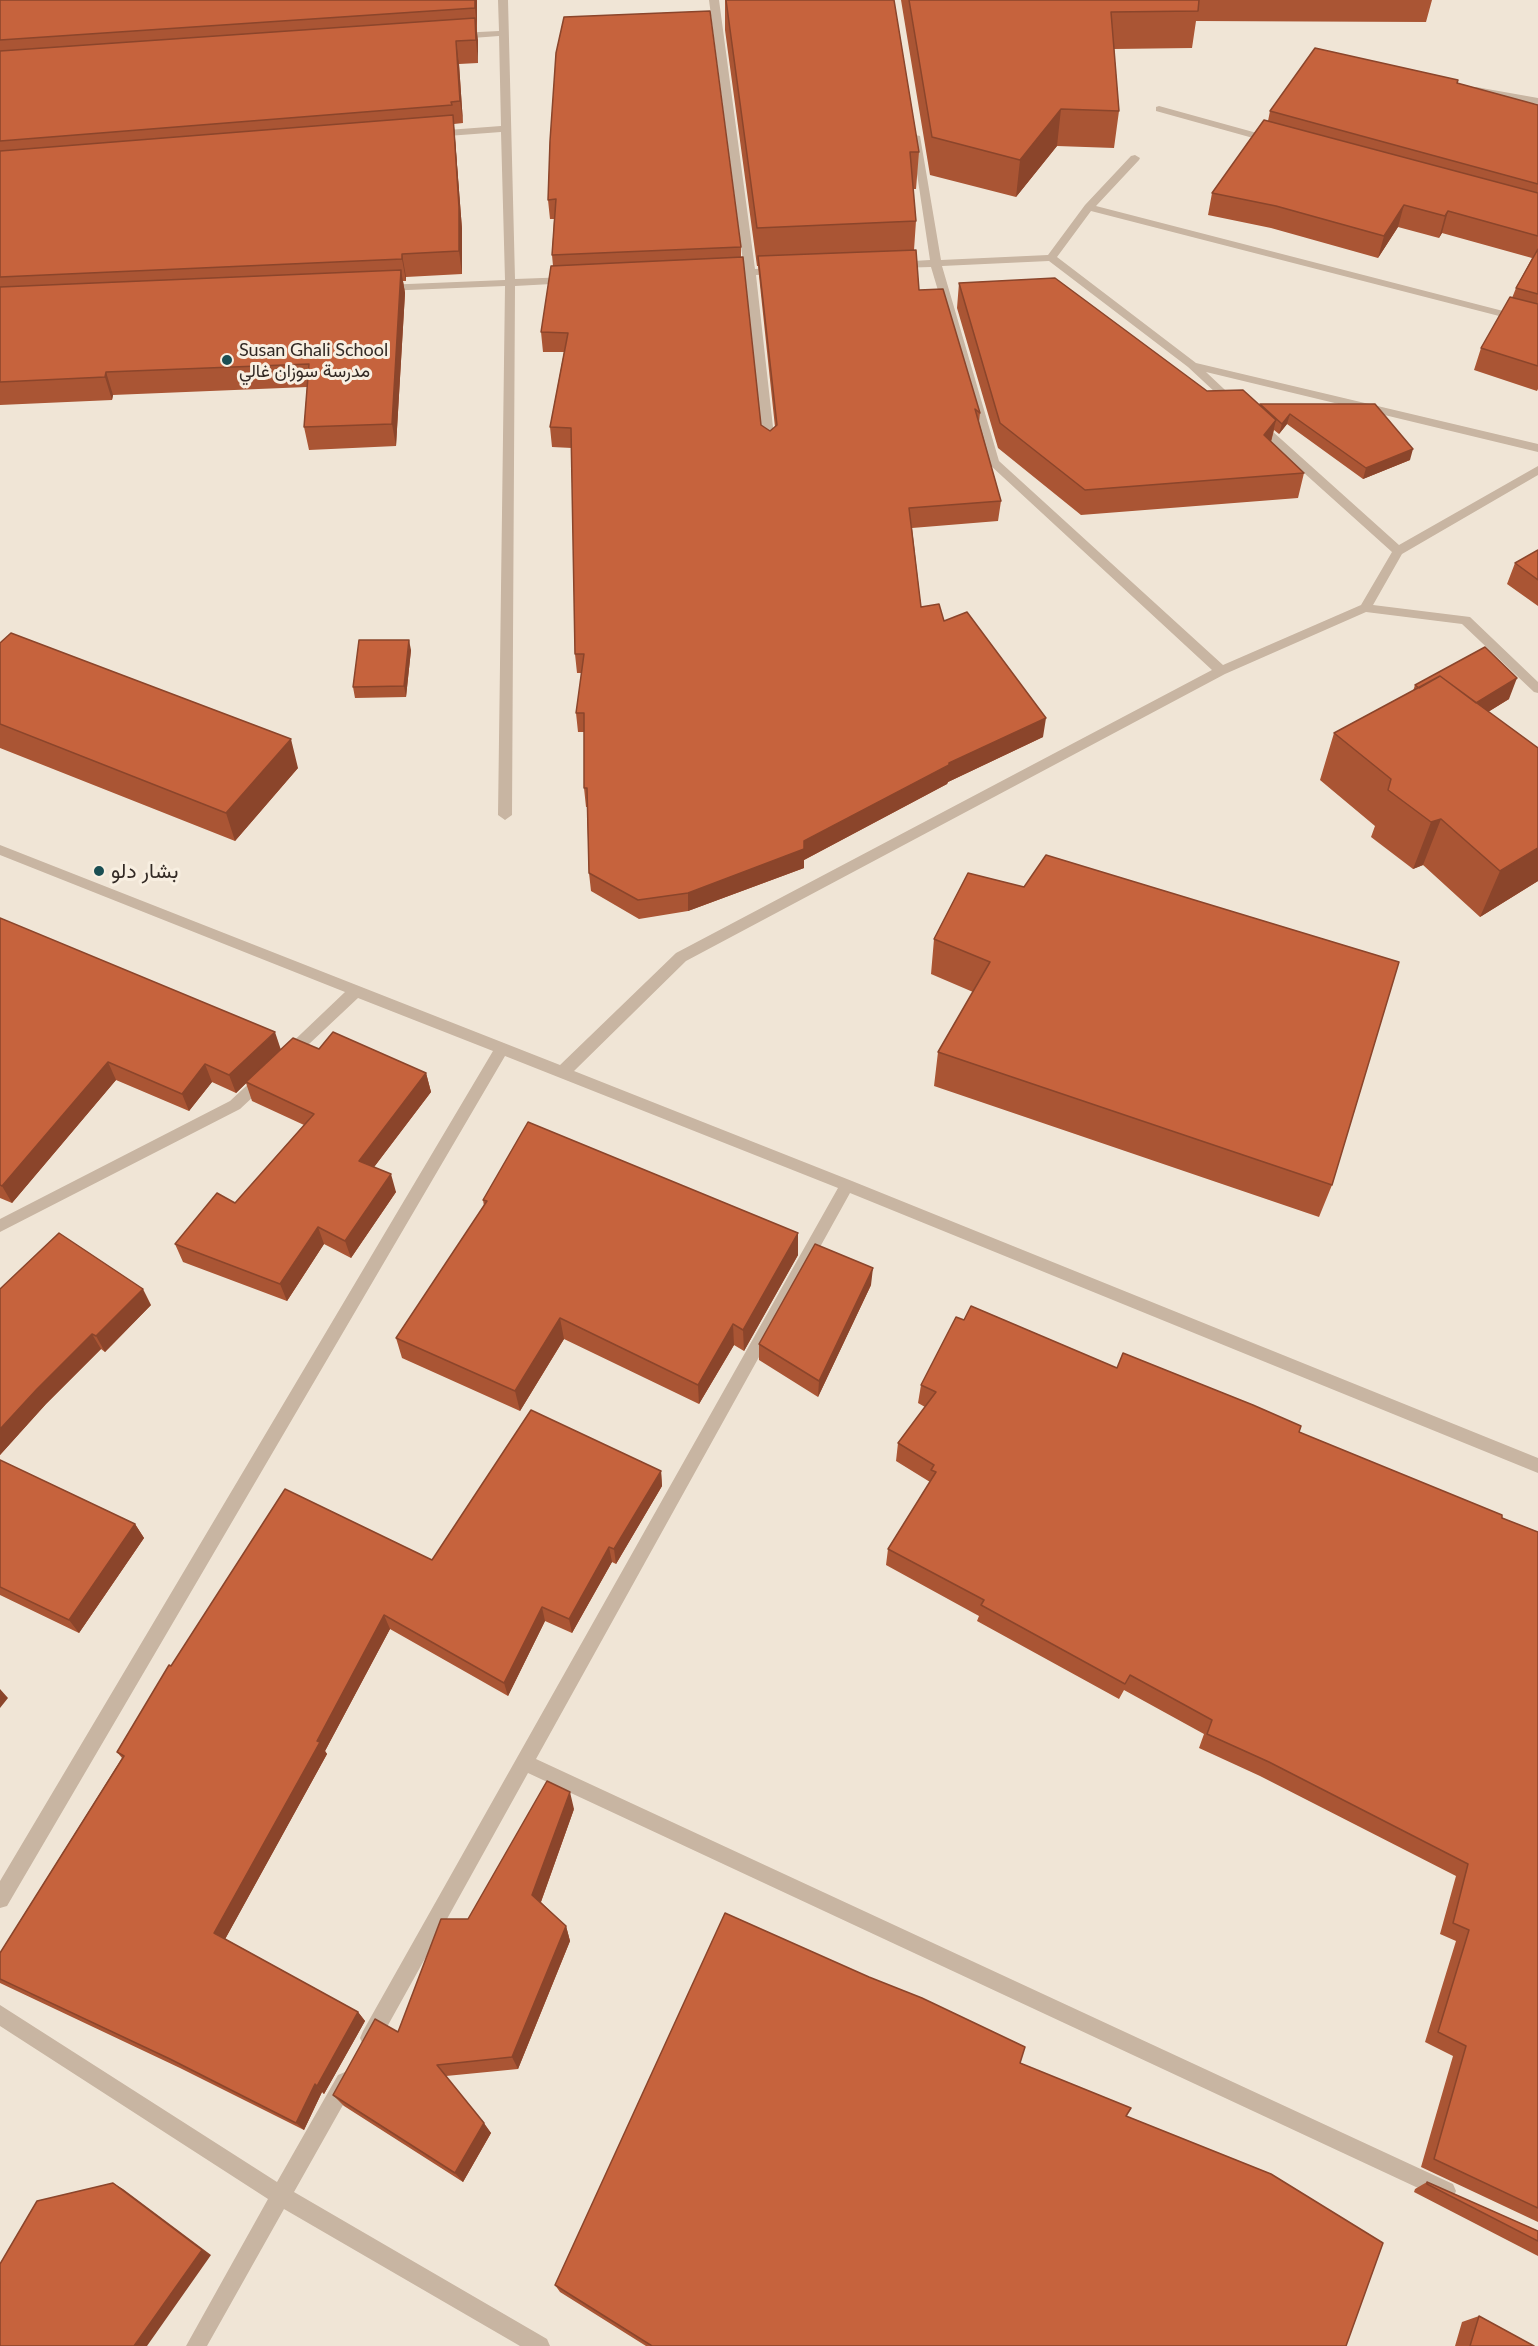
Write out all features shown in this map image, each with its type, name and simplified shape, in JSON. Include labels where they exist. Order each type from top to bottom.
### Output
[{"type":"street","points":[[503,0],[510,283],[505,815]]},
{"type":"street","points":[[714,0],[750,272],[769,445]]},
{"type":"street","points":[[445,37],[504,33]]},
{"type":"street","points":[[1470,89],[1538,101]]},
{"type":"street","points":[[1159,109],[1285,144]]},
{"type":"street","points":[[914,126],[936,264],[994,462],[1221,671]]},
{"type":"street","points":[[424,135],[506,129]]},
{"type":"street","points":[[1051,258],[1089,207],[1135,158]]},
{"type":"street","points":[[1089,207],[1538,323]]},
{"type":"street","points":[[889,266],[1051,258],[1192,365],[1398,551]]},
{"type":"street","points":[[714,273],[784,270]]},
{"type":"street","points":[[368,289],[582,279]]},
{"type":"street","points":[[1192,365],[1538,448]]},
{"type":"street","points":[[1365,608],[1398,551],[1538,470]]},
{"type":"street","points":[[562,1072],[681,957],[1221,671],[1365,608],[1466,620],[1538,688]]},
{"type":"street","points":[[0,850],[847,1185],[1538,1466]]},
{"type":"street","points":[[4,1220],[235,1105],[356,991]]},
{"type":"street","points":[[0,1899],[502,1048]]},
{"type":"street","points":[[196,2346],[525,1763],[847,1185]]},
{"type":"street","points":[[525,1763],[1463,2199]]},
{"type":"street","points":[[0,2015],[281,2196],[540,2346]]},
{"type":"building","points":[[0,0],[475,0],[475,8],[0,40]]},
{"type":"building","points":[[726,0],[894,0],[919,152],[910,152],[916,221],[757,228]]},
{"type":"building","points":[[909,0],[1199,0],[1198,11],[1111,12],[1119,111],[1061,109],[1020,160],[932,137]]},
{"type":"building","points":[[710,11],[741,247],[552,255],[556,199],[548,200],[550,141],[556,53],[564,17]]},
{"type":"building","points":[[475,18],[476,40],[456,41],[460,101],[451,102],[452,105],[0,141],[0,51]]},
{"type":"building","points":[[1315,48],[1458,80],[1457,83],[1538,105],[1538,184],[1270,111]]},
{"type":"building","points":[[453,115],[459,207],[459,251],[402,254],[402,259],[0,277],[0,151]]},
{"type":"building","points":[[1264,120],[1538,193],[1538,236],[1448,211],[1445,216],[1404,205],[1384,236],[1276,206],[1212,193]]},
{"type":"building","points":[[1538,249],[1538,294],[1516,288]]},
{"type":"building","points":[[916,250],[919,290],[943,289],[980,413],[975,409],[1001,501],[909,508],[921,607],[939,604],[944,621],[967,612],[1046,718],[949,763],[804,841],[804,849],[688,893],[638,900],[589,873],[587,788],[584,788],[584,713],[576,713],[584,654],[575,654],[571,428],[550,427],[568,333],[541,332],[551,266],[743,257],[761,425],[770,431],[777,425],[758,256]]},
{"type":"building","points":[[401,270],[392,424],[304,427],[309,364],[106,372],[105,377],[0,382],[0,287]]},
{"type":"building","points":[[1055,278],[1207,391],[1243,390],[1276,420],[1264,435],[1304,473],[1085,490],[1000,423],[959,283]]},
{"type":"building","points":[[1510,297],[1538,304],[1538,366],[1481,348]]},
{"type":"building","points":[[1260,404],[1375,404],[1413,449],[1366,468],[1290,414],[1282,424]]},
{"type":"building","points":[[1538,550],[1538,580],[1515,563]]},
{"type":"building","points":[[11,633],[291,739],[226,813],[0,724],[0,643]]},
{"type":"building","points":[[359,640],[409,640],[404,686],[353,687]]},
{"type":"building","points":[[1485,647],[1517,678],[1476,703],[1440,676],[1419,688],[1415,685]]},
{"type":"building","points":[[1440,676],[1538,748],[1538,848],[1500,871],[1441,819],[1431,822],[1388,790],[1391,779],[1334,733]]},
{"type":"building","points":[[1046,855],[1399,962],[1332,1185],[938,1052],[990,962],[934,939],[968,873],[1024,887]]},
{"type":"building","points":[[0,918],[275,1032],[229,1075],[205,1064],[182,1094],[108,1062],[2,1186],[0,1185]]},
{"type":"building","points":[[333,1032],[426,1073],[359,1161],[391,1174],[345,1241],[318,1227],[280,1284],[175,1244],[217,1193],[235,1203],[314,1114],[246,1082],[293,1038],[319,1049]]},
{"type":"building","points":[[528,1122],[798,1233],[743,1330],[733,1324],[698,1385],[560,1318],[515,1391],[396,1338],[487,1201],[483,1200]]},
{"type":"building","points":[[59,1233],[143,1289],[96,1336],[92,1334],[0,1429],[0,1289]]},
{"type":"building","points":[[815,1244],[873,1268],[819,1381],[759,1344]]},
{"type":"building","points":[[971,1306],[1117,1368],[1123,1353],[1253,1405],[1301,1426],[1299,1432],[1538,1532],[1538,2208],[1434,2159],[1466,2046],[1438,2032],[1469,1930],[1453,1923],[1468,1864],[1269,1762],[1207,1734],[1212,1720],[1130,1675],[1125,1684],[981,1605],[984,1600],[888,1549],[936,1472],[931,1470],[934,1465],[898,1443],[936,1392],[921,1385],[956,1317],[964,1320]]},
{"type":"building","points":[[531,1410],[661,1471],[614,1549],[609,1547],[569,1619],[542,1607],[504,1683],[384,1615],[317,1741],[320,1742],[214,1933],[358,2012],[317,2086],[315,2084],[296,2123],[170,2059],[0,1979],[0,1953],[124,1756],[117,1752],[169,1665],[171,1666],[285,1489],[432,1560]]},
{"type":"building","points":[[0,1460],[135,1524],[69,1620],[0,1587]]},
{"type":"building","points":[[547,1781],[570,1792],[532,1895],[566,1926],[512,2057],[437,2065],[484,2123],[455,2173],[333,2095],[375,2019],[398,2032],[441,1919],[468,1919]]},
{"type":"building","points":[[725,1913],[922,1998],[1025,2047],[1020,2063],[1131,2108],[1126,2116],[1271,2174],[1383,2243],[1346,2346],[652,2346],[555,2285]]},
{"type":"building","points":[[1427,2182],[1538,2231],[1538,2241],[1427,2184]]},
{"type":"building","points":[[113,2183],[202,2250],[134,2346],[0,2346],[0,2264],[37,2201]]},
{"type":"building","points":[[1479,2316],[1534,2346],[1470,2346]]},
{"type":"place","name":"Susan Ghali School مدرسة سوزان غالي","points":[[227,360]]},
{"type":"place","name":"بشار دلو","points":[[99,871]]}]
